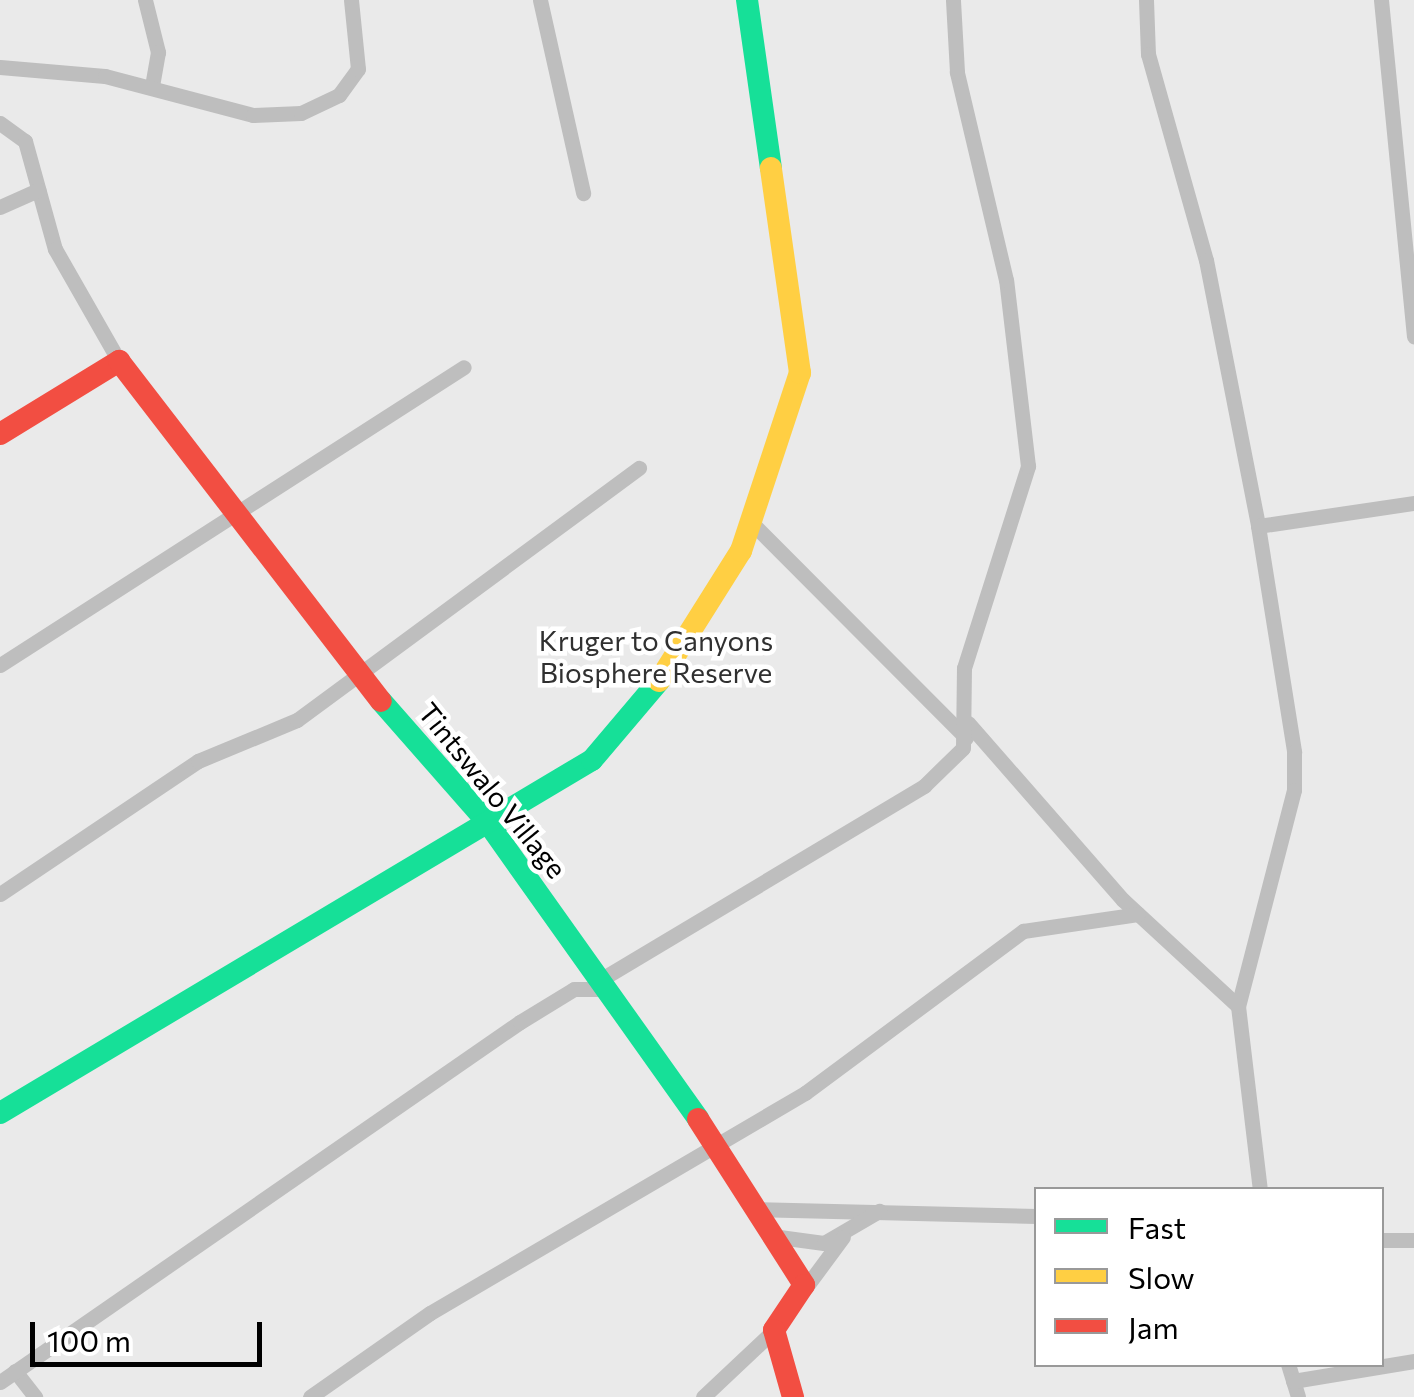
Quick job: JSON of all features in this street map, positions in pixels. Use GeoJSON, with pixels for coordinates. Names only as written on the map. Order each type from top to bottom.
{"type":"FeatureCollection","features":[{"type":"Feature","properties":{"kind":"street"},"geometry":{"type":"LineString","coordinates":[[146,0],[158,52],[152,85]]}},
{"type":"Feature","properties":{"kind":"street"},"geometry":{"type":"LineString","coordinates":[[0,67],[152,85],[253,115],[325,104],[362,60],[351,0]]}},
{"type":"Feature","properties":{"kind":"street"},"geometry":{"type":"LineString","coordinates":[[540,0],[583,193]]}},
{"type":"Feature","properties":{"kind":"street"},"geometry":{"type":"LineString","coordinates":[[0,1113],[488,823],[627,730],[732,568],[800,358],[747,0]]}},
{"type":"Feature","properties":{"kind":"street"},"geometry":{"type":"LineString","coordinates":[[0,1382],[574,989],[603,984],[924,786],[967,731],[964,668],[1028,466],[1006,280],[957,72],[953,0]]}},
{"type":"Feature","properties":{"kind":"street"},"geometry":{"type":"LineString","coordinates":[[1146,0],[1148,54],[1206,260],[1258,526],[1294,790],[1238,1006],[1260,1187]]}},
{"type":"Feature","properties":{"kind":"street"},"geometry":{"type":"LineString","coordinates":[[1381,0],[1414,336]]}},
{"type":"Feature","properties":{"kind":"street"},"geometry":{"type":"LineString","coordinates":[[0,123],[25,142],[55,249],[119,362],[0,434]]}},
{"type":"Feature","properties":{"kind":"street"},"geometry":{"type":"LineString","coordinates":[[0,207],[38,190]]}},
{"type":"Feature","properties":{"kind":"street","name":"Tintswalo Village"},"geometry":{"type":"LineString","coordinates":[[119,362],[236,521],[355,671],[488,823],[717,1147],[804,1290]]}},
{"type":"Feature","properties":{"kind":"street"},"geometry":{"type":"LineString","coordinates":[[0,665],[236,521],[464,366]]}},
{"type":"Feature","properties":{"kind":"street"},"geometry":{"type":"LineString","coordinates":[[0,894],[198,760],[292,723],[355,671],[639,468]]}},
{"type":"Feature","properties":{"kind":"street"},"geometry":{"type":"LineString","coordinates":[[1258,526],[1414,502]]}},
{"type":"Feature","properties":{"kind":"street"},"geometry":{"type":"LineString","coordinates":[[750,521],[967,731],[1138,914],[1238,1006]]}},
{"type":"Feature","properties":{"kind":"street"},"geometry":{"type":"LineString","coordinates":[[310,1397],[430,1313],[717,1147],[1023,931],[1138,914]]}},
{"type":"Feature","properties":{"kind":"street"},"geometry":{"type":"LineString","coordinates":[[574,989],[578,950]]}},
{"type":"Feature","properties":{"kind":"street"},"geometry":{"type":"LineString","coordinates":[[754,1209],[1034,1216]]}},
{"type":"Feature","properties":{"kind":"street"},"geometry":{"type":"LineString","coordinates":[[703,1397],[774,1330],[843,1237],[878,1212]]}},
{"type":"Feature","properties":{"kind":"street"},"geometry":{"type":"LineString","coordinates":[[772,1236],[812,1244],[843,1237]]}},
{"type":"Feature","properties":{"kind":"street"},"geometry":{"type":"LineString","coordinates":[[1384,1240],[1414,1240]]}},
{"type":"Feature","properties":{"kind":"street"},"geometry":{"type":"LineString","coordinates":[[774,1330],[793,1397]]}},
{"type":"Feature","properties":{"kind":"street"},"geometry":{"type":"LineString","coordinates":[[1296,1389],[1414,1361]]}},
{"type":"Feature","properties":{"kind":"street"},"geometry":{"type":"LineString","coordinates":[[15,1371],[35,1397]]}},
{"type":"Feature","properties":{"kind":"green space","name":"Kruger to Canyons Biosphere Reserve"},"geometry":{"type":"Polygon","coordinates":[[[0,0],[1414,0],[1414,1397],[0,1397],[0,0]]]}},
{"type":"Feature","properties":{"kind":"traffic: fast"},"geometry":{"type":"LineString","coordinates":[[747,0],[771,168]]}},
{"type":"Feature","properties":{"kind":"traffic: fast"},"geometry":{"type":"LineString","coordinates":[[0,1113],[592,760],[659,681]]}},
{"type":"Feature","properties":{"kind":"traffic: fast"},"geometry":{"type":"LineString","coordinates":[[381,701],[488,823],[698,1119]]}},
{"type":"Feature","properties":{"kind":"traffic: slow"},"geometry":{"type":"LineString","coordinates":[[659,681],[741,551],[800,373],[771,168]]}},
{"type":"Feature","properties":{"kind":"traffic: jam"},"geometry":{"type":"LineString","coordinates":[[0,434],[119,361],[381,701]]}},
{"type":"Feature","properties":{"kind":"traffic: jam"},"geometry":{"type":"LineString","coordinates":[[698,1119],[804,1285],[774,1330],[793,1397]]}}]}
